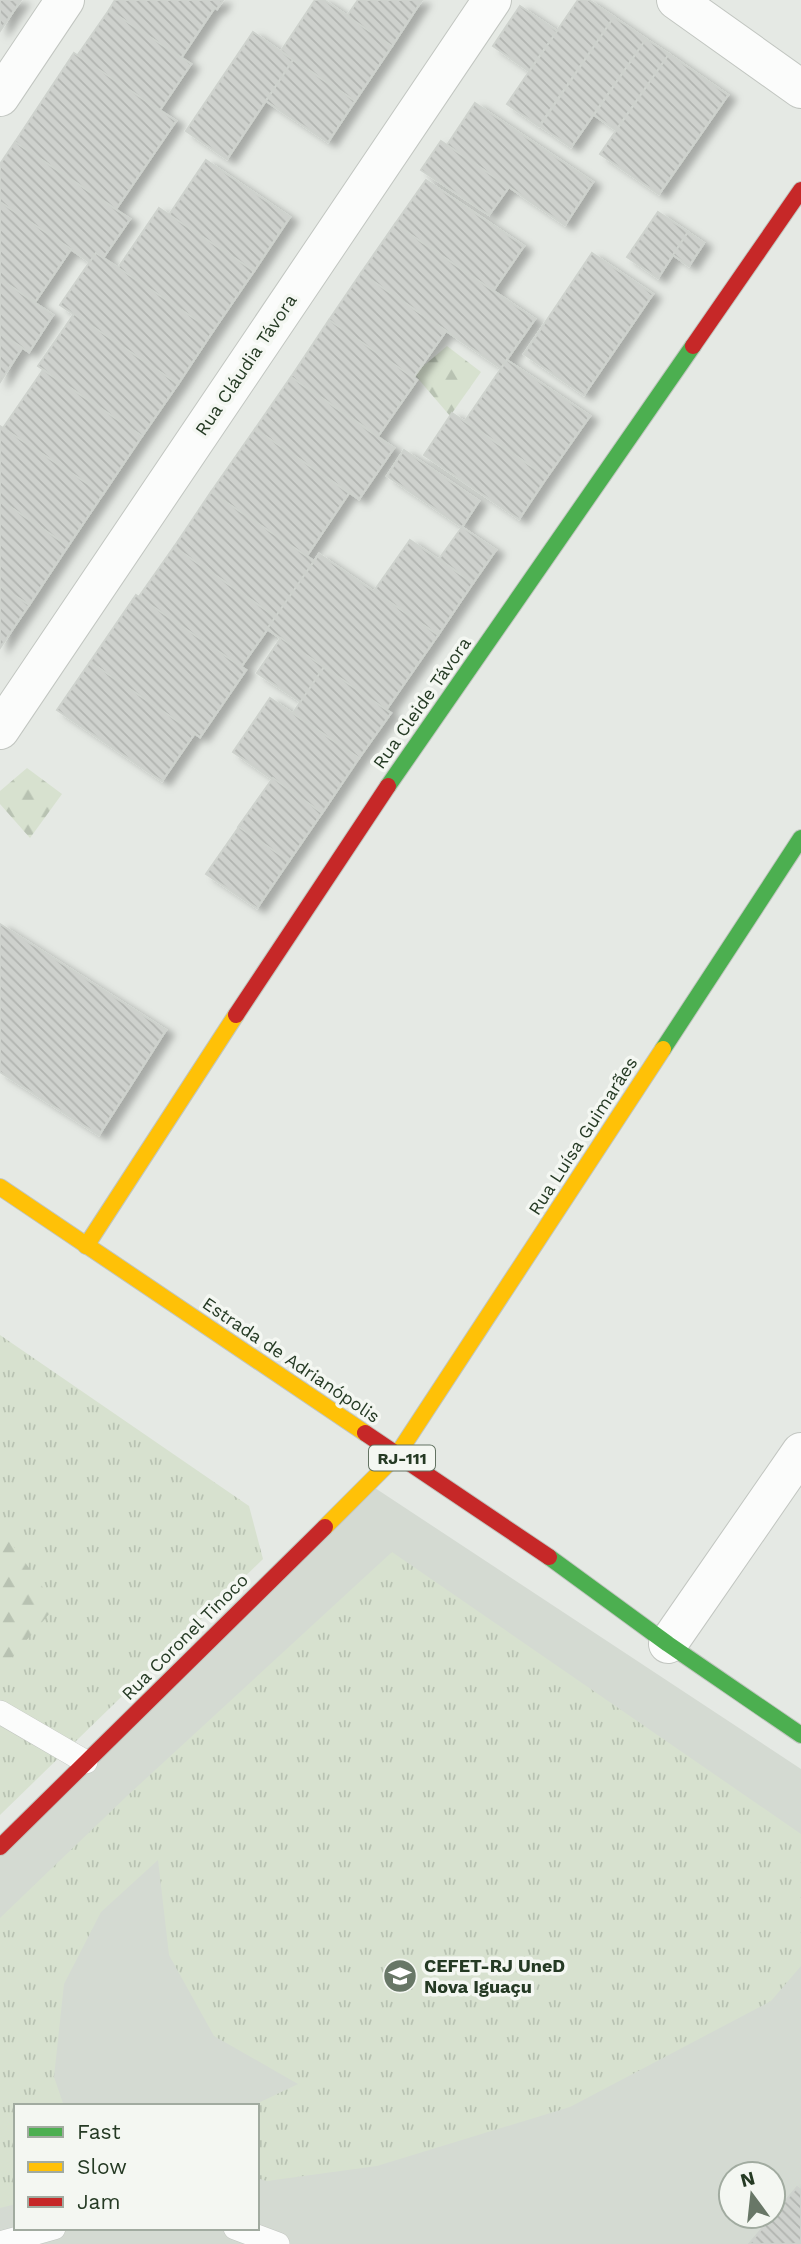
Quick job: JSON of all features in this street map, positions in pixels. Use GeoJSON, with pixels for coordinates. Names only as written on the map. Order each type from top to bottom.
{"type":"FeatureCollection","features":[{"type":"Feature","properties":{"kind":"street"},"geometry":{"type":"LineString","coordinates":[[0,97],[65,0]]}},
{"type":"Feature","properties":{"kind":"street","name":"Rua Cláudia Távora"},"geometry":{"type":"LineString","coordinates":[[0,730],[492,0]]}},
{"type":"Feature","properties":{"kind":"street"},"geometry":{"type":"LineString","coordinates":[[676,0],[801,89]]}},
{"type":"Feature","properties":{"kind":"street","name":"Rua Cleide Távora"},"geometry":{"type":"LineString","coordinates":[[86,1246],[344,849],[801,190]]}},
{"type":"Feature","properties":{"kind":"street","name":"Rua Luísa Guimarães"},"geometry":{"type":"LineString","coordinates":[[397,1455],[801,838]]}},
{"type":"Feature","properties":{"kind":"street","name":"Estrada de Adrianópolis"},"geometry":{"type":"LineString","coordinates":[[0,1187],[564,1567],[668,1644],[801,1734]]}},
{"type":"Feature","properties":{"kind":"street"},"geometry":{"type":"LineString","coordinates":[[668,1644],[801,1452]]}},
{"type":"Feature","properties":{"kind":"street","name":"Rua Coronel Tinoco"},"geometry":{"type":"LineString","coordinates":[[0,1847],[397,1455]]}},
{"type":"Feature","properties":{"kind":"lane"},"geometry":{"type":"LineString","coordinates":[[0,1712],[86,1762]]}},
{"type":"Feature","properties":{"kind":"lane"},"geometry":{"type":"LineString","coordinates":[[0,2243],[47,2230]]}},
{"type":"Feature","properties":{"kind":"lane"},"geometry":{"type":"LineString","coordinates":[[240,2230],[278,2244]]}},
{"type":"Feature","properties":{"kind":"shaded area","name":"CEFET-RJ UneD Nova Iguaçu"},"geometry":{"type":"Polygon","coordinates":[[[375,1488],[801,1769],[801,2244],[0,2244],[0,1846],[375,1488]]]}},
{"type":"Feature","properties":{"kind":"green space"},"geometry":{"type":"Polygon","coordinates":[[[447,346],[481,372],[450,416],[414,374],[447,346]]]}},
{"type":"Feature","properties":{"kind":"green space"},"geometry":{"type":"Polygon","coordinates":[[[27,768],[62,794],[30,838],[0,804],[0,791],[27,768]]]}},
{"type":"Feature","properties":{"kind":"green space"},"geometry":{"type":"Polygon","coordinates":[[[0,1335],[249,1506],[263,1559],[0,1815],[0,1335]]]}},
{"type":"Feature","properties":{"kind":"green space"},"geometry":{"type":"Polygon","coordinates":[[[0,1527],[56,1606],[0,1671],[0,1527]]]}},
{"type":"Feature","properties":{"kind":"green space","name":"CEFET-RJ UneD Nova Iguaçu"},"geometry":{"type":"Polygon","coordinates":[[[392,1552],[801,1834],[801,1966],[771,2001],[570,2107],[377,2166],[267,2181],[259,2179],[259,2104],[256,2104],[298,2084],[214,2036],[169,1955],[158,1860],[101,1912],[64,1984],[54,2077],[63,2104],[14,2104],[14,2204],[0,2208],[0,1918],[127,1796],[392,1552]]]}},
{"type":"Feature","properties":{"kind":"building"},"geometry":{"type":"Polygon","coordinates":[[[0,0],[21,0],[0,31],[0,0]]]}},
{"type":"Feature","properties":{"kind":"building"},"geometry":{"type":"Polygon","coordinates":[[[115,0],[204,0],[215,7],[181,58],[109,10],[115,0]]]}},
{"type":"Feature","properties":{"kind":"building"},"geometry":{"type":"Polygon","coordinates":[[[204,0],[223,0],[217,9],[204,0]]]}},
{"type":"Feature","properties":{"kind":"building"},"geometry":{"type":"Polygon","coordinates":[[[315,0],[324,0],[392,46],[355,101],[281,51],[315,0]]]}},
{"type":"Feature","properties":{"kind":"building"},"geometry":{"type":"Polygon","coordinates":[[[358,0],[422,0],[392,46],[347,16],[358,0]]]}},
{"type":"Feature","properties":{"kind":"building"},"geometry":{"type":"Polygon","coordinates":[[[578,0],[589,0],[614,17],[539,126],[507,104],[578,0]]]}},
{"type":"Feature","properties":{"kind":"building"},"geometry":{"type":"Polygon","coordinates":[[[520,6],[557,31],[529,71],[493,46],[520,6]]]}},
{"type":"Feature","properties":{"kind":"building"},"geometry":{"type":"Polygon","coordinates":[[[109,10],[191,64],[160,110],[77,56],[109,10]]]}},
{"type":"Feature","properties":{"kind":"building"},"geometry":{"type":"Polygon","coordinates":[[[614,17],[646,39],[571,147],[540,126],[614,17]]]}},
{"type":"Feature","properties":{"kind":"building"},"geometry":{"type":"Polygon","coordinates":[[[253,32],[293,60],[227,159],[186,131],[253,32]]]}},
{"type":"Feature","properties":{"kind":"building"},"geometry":{"type":"Polygon","coordinates":[[[646,39],[669,54],[616,130],[594,115],[646,39]]]}},
{"type":"Feature","properties":{"kind":"building"},"geometry":{"type":"Polygon","coordinates":[[[74,53],[176,121],[116,209],[15,142],[74,53]]]}},
{"type":"Feature","properties":{"kind":"building"},"geometry":{"type":"Polygon","coordinates":[[[669,54],[728,95],[659,194],[600,154],[669,54]]]}},
{"type":"Feature","properties":{"kind":"building"},"geometry":{"type":"Polygon","coordinates":[[[293,60],[355,101],[328,142],[266,101],[293,60]]]}},
{"type":"Feature","properties":{"kind":"building"},"geometry":{"type":"Polygon","coordinates":[[[475,103],[593,182],[565,225],[447,145],[475,103]]]}},
{"type":"Feature","properties":{"kind":"building"},"geometry":{"type":"Polygon","coordinates":[[[441,141],[509,187],[489,215],[421,170],[441,141]]]}},
{"type":"Feature","properties":{"kind":"building"},"geometry":{"type":"Polygon","coordinates":[[[15,142],[130,219],[103,258],[96,253],[90,262],[0,202],[0,164],[15,142]]]}},
{"type":"Feature","properties":{"kind":"building"},"geometry":{"type":"Polygon","coordinates":[[[206,160],[290,217],[254,271],[169,215],[206,160]]]}},
{"type":"Feature","properties":{"kind":"building"},"geometry":{"type":"Polygon","coordinates":[[[426,180],[524,246],[493,291],[395,224],[426,180]]]}},
{"type":"Feature","properties":{"kind":"building"},"geometry":{"type":"Polygon","coordinates":[[[0,202],[71,249],[35,302],[0,279],[0,202]]]}},
{"type":"Feature","properties":{"kind":"building"},"geometry":{"type":"Polygon","coordinates":[[[159,208],[254,271],[213,331],[118,268],[159,208]]]}},
{"type":"Feature","properties":{"kind":"building"},"geometry":{"type":"Polygon","coordinates":[[[658,212],[688,232],[658,278],[627,257],[658,212]]]}},
{"type":"Feature","properties":{"kind":"building"},"geometry":{"type":"Polygon","coordinates":[[[395,224],[535,319],[501,368],[361,273],[395,224]]]}},
{"type":"Feature","properties":{"kind":"building"},"geometry":{"type":"Polygon","coordinates":[[[688,232],[704,243],[689,266],[673,255],[688,232]]]}},
{"type":"Feature","properties":{"kind":"building"},"geometry":{"type":"Polygon","coordinates":[[[96,253],[213,331],[178,384],[60,305],[96,253]]]}},
{"type":"Feature","properties":{"kind":"building"},"geometry":{"type":"Polygon","coordinates":[[[592,253],[653,294],[584,395],[524,354],[592,253]]]}},
{"type":"Feature","properties":{"kind":"building"},"geometry":{"type":"Polygon","coordinates":[[[361,273],[446,331],[413,378],[329,320],[361,273]]]}},
{"type":"Feature","properties":{"kind":"building"},"geometry":{"type":"Polygon","coordinates":[[[0,279],[53,315],[29,352],[0,333],[0,279]]]}},
{"type":"Feature","properties":{"kind":"building"},"geometry":{"type":"Polygon","coordinates":[[[74,314],[178,384],[142,436],[38,366],[74,314]]]}},
{"type":"Feature","properties":{"kind":"building"},"geometry":{"type":"Polygon","coordinates":[[[329,320],[417,380],[378,436],[291,377],[329,320]]]}},
{"type":"Feature","properties":{"kind":"building"},"geometry":{"type":"Polygon","coordinates":[[[0,333],[22,348],[0,382],[0,333]]]}},
{"type":"Feature","properties":{"kind":"building"},"geometry":{"type":"Polygon","coordinates":[[[507,360],[590,416],[547,477],[465,421],[507,360]]]}},
{"type":"Feature","properties":{"kind":"building"},"geometry":{"type":"Polygon","coordinates":[[[43,370],[142,436],[103,494],[3,428],[43,370]]]}},
{"type":"Feature","properties":{"kind":"building"},"geometry":{"type":"Polygon","coordinates":[[[291,377],[394,448],[359,499],[255,429],[291,377]]]}},
{"type":"Feature","properties":{"kind":"building"},"geometry":{"type":"Polygon","coordinates":[[[452,413],[547,477],[519,519],[424,455],[452,413]]]}},
{"type":"Feature","properties":{"kind":"building"},"geometry":{"type":"Polygon","coordinates":[[[0,426],[103,494],[68,546],[0,500],[0,426]]]}},
{"type":"Feature","properties":{"kind":"building"},"geometry":{"type":"Polygon","coordinates":[[[255,429],[349,493],[306,557],[211,492],[255,429]]]}},
{"type":"Feature","properties":{"kind":"building"},"geometry":{"type":"Polygon","coordinates":[[[404,450],[479,501],[462,527],[387,476],[404,450]]]}},
{"type":"Feature","properties":{"kind":"building"},"geometry":{"type":"Polygon","coordinates":[[[211,492],[314,561],[276,617],[174,547],[211,492]]]}},
{"type":"Feature","properties":{"kind":"building"},"geometry":{"type":"Polygon","coordinates":[[[0,500],[68,546],[29,605],[0,586],[0,500]]]}},
{"type":"Feature","properties":{"kind":"building"},"geometry":{"type":"Polygon","coordinates":[[[462,527],[496,550],[473,583],[439,559],[462,527]]]}},
{"type":"Feature","properties":{"kind":"building"},"geometry":{"type":"Polygon","coordinates":[[[410,540],[473,583],[438,635],[374,591],[410,540]]]}},
{"type":"Feature","properties":{"kind":"building"},"geometry":{"type":"Polygon","coordinates":[[[174,547],[276,617],[241,667],[138,598],[174,547]]]}},
{"type":"Feature","properties":{"kind":"building"},"geometry":{"type":"Polygon","coordinates":[[[319,554],[438,635],[386,710],[267,629],[319,554]]]}},
{"type":"Feature","properties":{"kind":"building"},"geometry":{"type":"Polygon","coordinates":[[[0,586],[29,605],[0,648],[0,586]]]}},
{"type":"Feature","properties":{"kind":"building"},"geometry":{"type":"Polygon","coordinates":[[[136,595],[246,670],[200,737],[90,662],[136,595]]]}},
{"type":"Feature","properties":{"kind":"building"},"geometry":{"type":"Polygon","coordinates":[[[281,638],[324,667],[301,702],[257,673],[281,638]]]}},
{"type":"Feature","properties":{"kind":"building"},"geometry":{"type":"Polygon","coordinates":[[[90,662],[195,733],[162,781],[57,710],[90,662]]]}},
{"type":"Feature","properties":{"kind":"building"},"geometry":{"type":"Polygon","coordinates":[[[324,667],[391,713],[359,758],[293,713],[324,667]]]}},
{"type":"Feature","properties":{"kind":"building"},"geometry":{"type":"Polygon","coordinates":[[[270,698],[359,758],[322,813],[233,752],[270,698]]]}},
{"type":"Feature","properties":{"kind":"building"},"geometry":{"type":"Polygon","coordinates":[[[273,778],[322,813],[289,861],[238,827],[273,778]]]}},
{"type":"Feature","properties":{"kind":"building"},"geometry":{"type":"Polygon","coordinates":[[[239,827],[289,861],[257,908],[206,874],[239,827]]]}},
{"type":"Feature","properties":{"kind":"building"},"geometry":{"type":"Polygon","coordinates":[[[0,924],[166,1030],[99,1135],[0,1072],[0,924]]]}},
{"type":"Feature","properties":{"kind":"building"},"geometry":{"type":"Polygon","coordinates":[[[797,2187],[801,2190],[801,2244],[749,2244],[761,2230],[787,2230],[787,2199],[797,2187]]]}},
{"type":"Feature","properties":{"kind":"traffic: fast"},"geometry":{"type":"LineString","coordinates":[[388,786],[693,346]]}},
{"type":"Feature","properties":{"kind":"traffic: fast"},"geometry":{"type":"LineString","coordinates":[[663,1049],[801,838]]}},
{"type":"Feature","properties":{"kind":"traffic: fast"},"geometry":{"type":"LineString","coordinates":[[549,1557],[668,1644],[801,1735]]}},
{"type":"Feature","properties":{"kind":"traffic: slow"},"geometry":{"type":"LineString","coordinates":[[86,1246],[236,1015]]}},
{"type":"Feature","properties":{"kind":"traffic: slow"},"geometry":{"type":"LineString","coordinates":[[325,1527],[397,1455],[663,1049]]}},
{"type":"Feature","properties":{"kind":"traffic: slow"},"geometry":{"type":"LineString","coordinates":[[0,1187],[365,1433]]}},
{"type":"Feature","properties":{"kind":"traffic: jam"},"geometry":{"type":"LineString","coordinates":[[693,346],[801,190]]}},
{"type":"Feature","properties":{"kind":"traffic: jam"},"geometry":{"type":"LineString","coordinates":[[236,1015],[388,786]]}},
{"type":"Feature","properties":{"kind":"traffic: jam"},"geometry":{"type":"LineString","coordinates":[[365,1433],[549,1557]]}},
{"type":"Feature","properties":{"kind":"traffic: jam"},"geometry":{"type":"LineString","coordinates":[[0,1847],[325,1527]]}},
{"type":"Feature","properties":{"kind":"place","name":"CEFET-RJ UneD Nova Iguaçu"},"geometry":{"type":"Point","coordinates":[400,1976]}}]}
